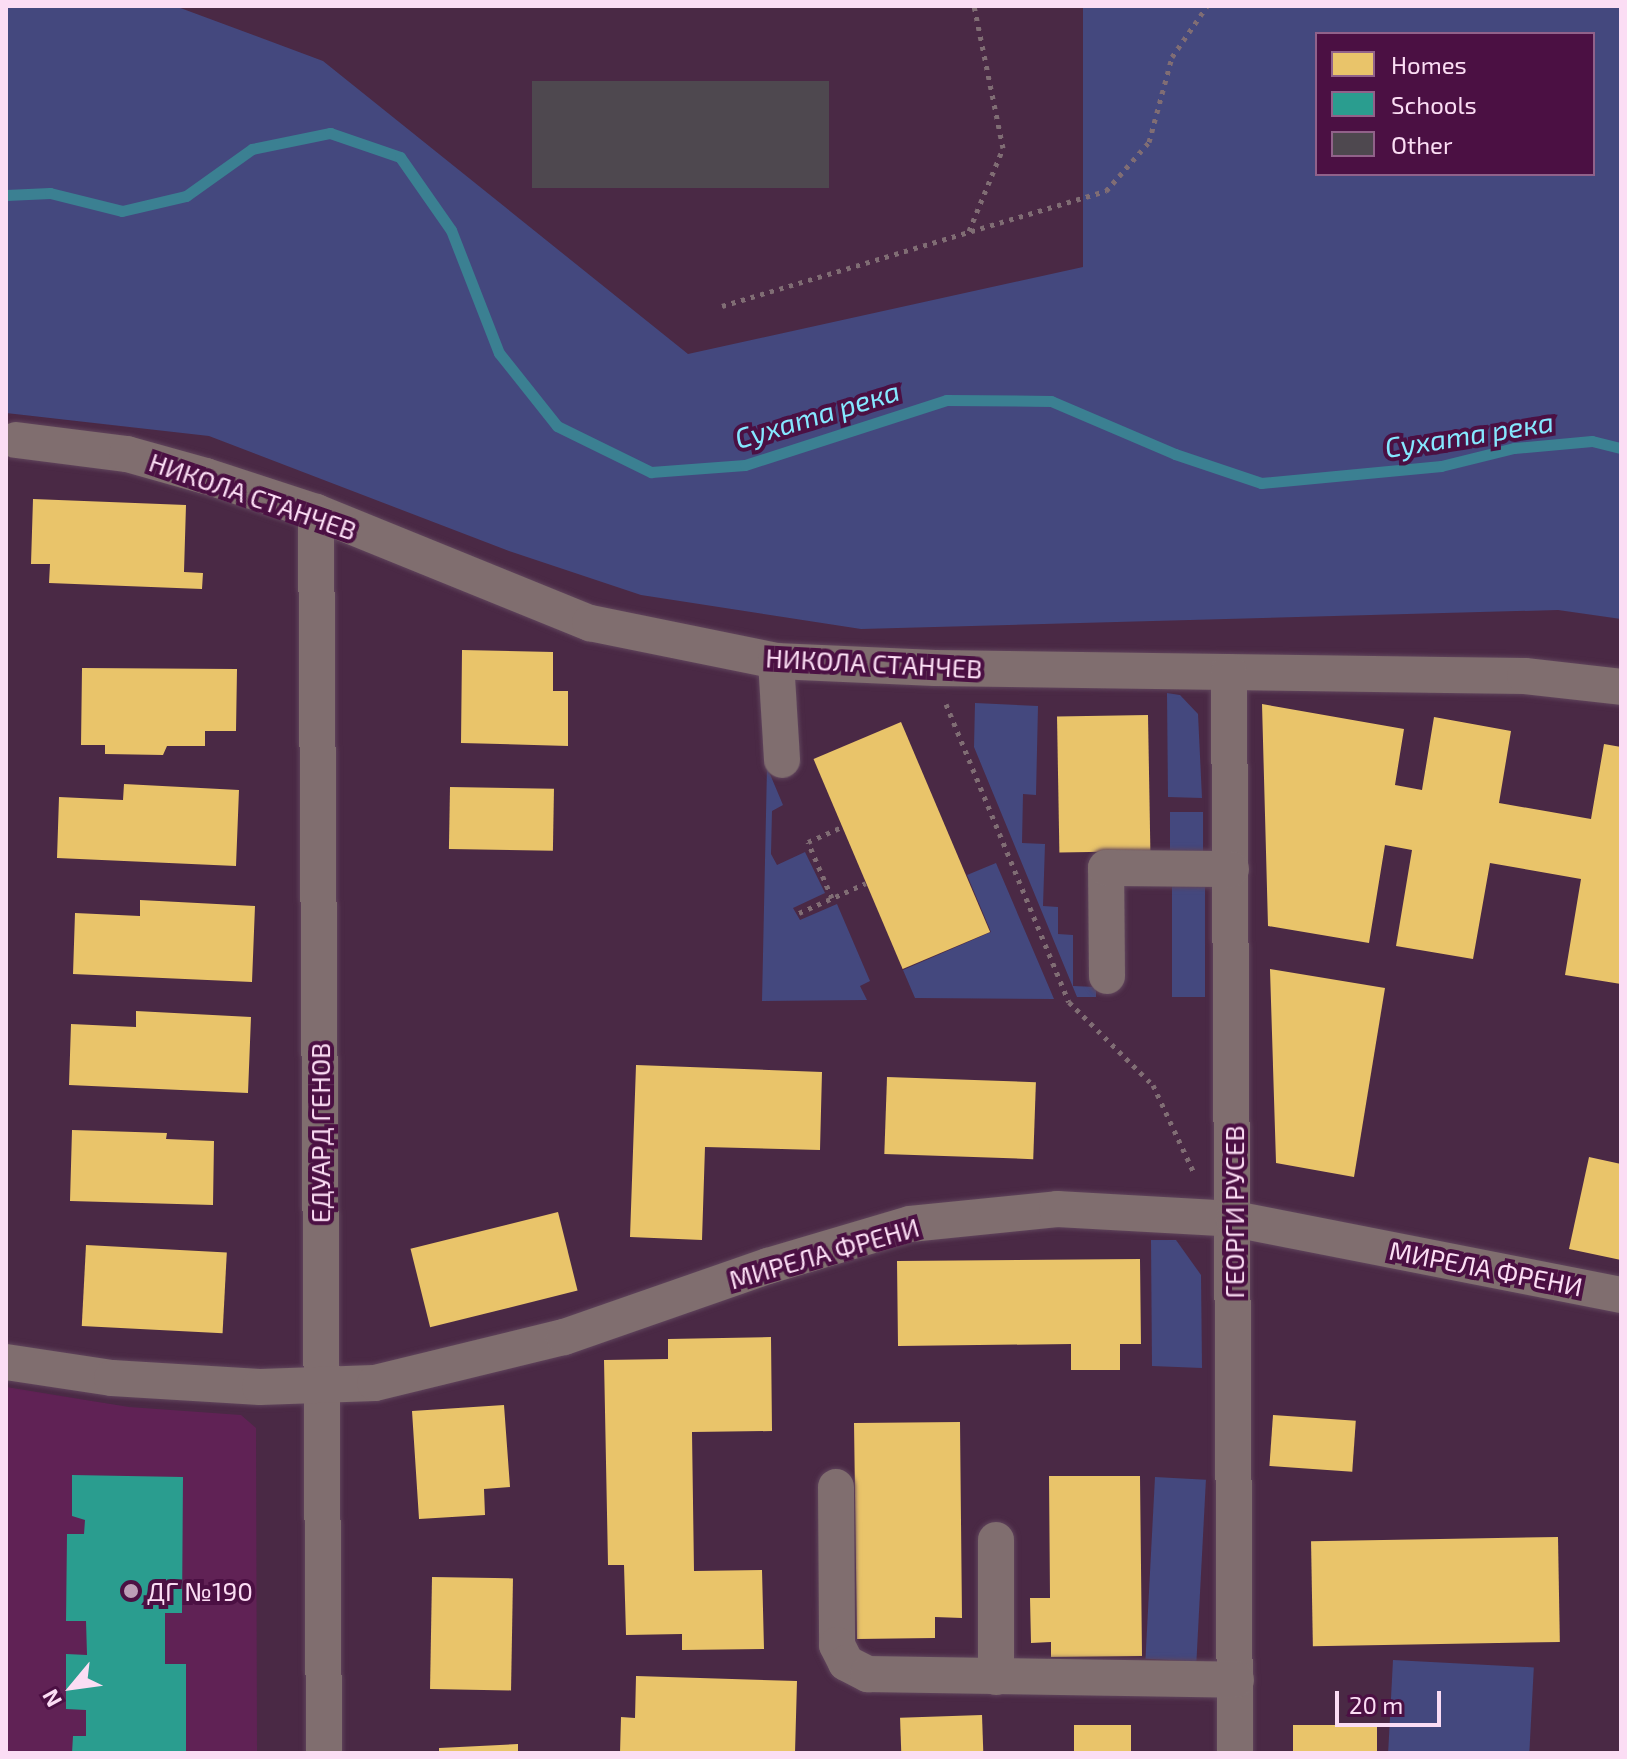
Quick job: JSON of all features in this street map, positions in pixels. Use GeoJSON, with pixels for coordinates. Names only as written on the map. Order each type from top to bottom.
{"type":"FeatureCollection","features":[{"type":"Feature","properties":{"kind":"street","name":"НИКОЛА СТАНЧЕВ"},"geometry":{"type":"LineString","coordinates":[[16,440],[127,454],[316,512],[590,623],[776,661],[935,668],[1525,676],[1621,687]]}},
{"type":"Feature","properties":{"kind":"street","name":"ЕДУАРД ГЕНОВ"},"geometry":{"type":"LineString","coordinates":[[316,512],[324,1753]]}},
{"type":"Feature","properties":{"kind":"street"},"geometry":{"type":"LineString","coordinates":[[776,661],[782,760]]}},
{"type":"Feature","properties":{"kind":"street","name":"ГЕОРГИ РУСЕВ"},"geometry":{"type":"LineString","coordinates":[[1229,672],[1235,1753]]}},
{"type":"Feature","properties":{"kind":"street"},"geometry":{"type":"LineString","coordinates":[[1107,976],[1106,868],[1231,869]]}},
{"type":"Feature","properties":{"kind":"street","name":"МИРЕЛА ФРЕНИ"},"geometry":{"type":"LineString","coordinates":[[6,1362],[112,1378],[322,1388],[375,1383],[564,1337],[768,1266],[910,1224],[1057,1209],[1234,1219],[1621,1295]]}},
{"type":"Feature","properties":{"kind":"street"},"geometry":{"type":"LineString","coordinates":[[836,1487],[837,1645],[846,1663],[868,1674],[1236,1680]]}},
{"type":"Feature","properties":{"kind":"street"},"geometry":{"type":"LineString","coordinates":[[996,1540],[996,1677]]}},
{"type":"Feature","properties":{"kind":"path"},"geometry":{"type":"LineString","coordinates":[[969,232],[1003,148],[974,6]]}},
{"type":"Feature","properties":{"kind":"path"},"geometry":{"type":"LineString","coordinates":[[722,306],[1106,191],[1149,142],[1172,57],[1207,6]]}},
{"type":"Feature","properties":{"kind":"path"},"geometry":{"type":"LineString","coordinates":[[935,668],[1069,1002],[1153,1085],[1201,1186],[1234,1219]]}},
{"type":"Feature","properties":{"kind":"path"},"geometry":{"type":"LineString","coordinates":[[832,898],[808,842],[842,827]]}},
{"type":"Feature","properties":{"kind":"path"},"geometry":{"type":"LineString","coordinates":[[799,913],[866,883]]}},
{"type":"Feature","properties":{"kind":"shaded area"},"geometry":{"type":"Polygon","coordinates":[[[6,6],[175,6],[323,61],[688,354],[1083,267],[1083,6],[1621,6],[1621,619],[1558,610],[861,629],[641,595],[509,551],[209,436],[6,413],[6,6]]]}},
{"type":"Feature","properties":{"kind":"shaded area"},"geometry":{"type":"Polygon","coordinates":[[[1167,693],[1180,695],[1198,714],[1202,798],[1168,797],[1167,693]]]}},
{"type":"Feature","properties":{"kind":"shaded area"},"geometry":{"type":"Polygon","coordinates":[[[975,703],[1038,706],[1036,795],[1023,794],[1022,843],[1045,844],[1043,906],[1058,907],[1058,934],[1073,935],[1073,986],[1096,987],[1096,997],[1077,997],[974,747],[975,703]]]}},
{"type":"Feature","properties":{"kind":"shaded area"},"geometry":{"type":"Polygon","coordinates":[[[767,767],[783,805],[772,811],[771,854],[777,865],[805,852],[825,893],[793,908],[800,920],[837,904],[870,981],[860,986],[867,1000],[762,1001],[767,767]]]}},
{"type":"Feature","properties":{"kind":"shaded area"},"geometry":{"type":"Polygon","coordinates":[[[1170,812],[1203,812],[1203,852],[1170,852],[1170,812]]]}},
{"type":"Feature","properties":{"kind":"shaded area"},"geometry":{"type":"Polygon","coordinates":[[[996,863],[1054,999],[915,998],[903,970],[991,932],[967,875],[996,863]]]}},
{"type":"Feature","properties":{"kind":"shaded area"},"geometry":{"type":"Polygon","coordinates":[[[1172,880],[1205,880],[1205,997],[1172,997],[1172,880]]]}},
{"type":"Feature","properties":{"kind":"shaded area"},"geometry":{"type":"Polygon","coordinates":[[[1151,1240],[1176,1240],[1201,1275],[1202,1368],[1152,1366],[1151,1240]]]}},
{"type":"Feature","properties":{"kind":"shaded area","name":"ДГ №190"},"geometry":{"type":"Polygon","coordinates":[[[6,1387],[129,1407],[241,1415],[256,1428],[257,1753],[6,1753],[6,1387]]]}},
{"type":"Feature","properties":{"kind":"shaded area"},"geometry":{"type":"Polygon","coordinates":[[[1155,1477],[1206,1480],[1196,1661],[1145,1659],[1155,1477]]]}},
{"type":"Feature","properties":{"kind":"shaded area"},"geometry":{"type":"Polygon","coordinates":[[[1393,1660],[1534,1667],[1529,1753],[1388,1753],[1393,1660]]]}},
{"type":"Feature","properties":{"kind":"building: Homes"},"geometry":{"type":"Polygon","coordinates":[[[33,499],[186,505],[184,572],[203,573],[202,589],[49,583],[50,564],[31,564],[33,499]]]}},
{"type":"Feature","properties":{"kind":"building: Homes"},"geometry":{"type":"Polygon","coordinates":[[[462,650],[553,652],[553,691],[568,691],[568,746],[461,743],[462,650]]]}},
{"type":"Feature","properties":{"kind":"building: Homes"},"geometry":{"type":"Polygon","coordinates":[[[82,668],[237,669],[236,731],[205,731],[205,746],[167,746],[163,755],[105,754],[105,745],[81,745],[82,668]]]}},
{"type":"Feature","properties":{"kind":"building: Homes"},"geometry":{"type":"Polygon","coordinates":[[[1262,704],[1404,729],[1395,785],[1422,790],[1434,717],[1511,731],[1499,803],[1591,819],[1604,744],[1621,747],[1621,984],[1565,975],[1581,879],[1490,863],[1473,959],[1396,946],[1412,850],[1385,845],[1369,943],[1268,926],[1262,704]]]}},
{"type":"Feature","properties":{"kind":"building: Homes"},"geometry":{"type":"Polygon","coordinates":[[[1148,715],[1150,851],[1059,853],[1057,717],[1148,715]]]}},
{"type":"Feature","properties":{"kind":"building: Homes"},"geometry":{"type":"Polygon","coordinates":[[[901,722],[990,932],[903,969],[814,759],[901,722]]]}},
{"type":"Feature","properties":{"kind":"building: Homes"},"geometry":{"type":"Polygon","coordinates":[[[124,784],[239,790],[236,866],[57,858],[59,797],[123,800],[124,784]]]}},
{"type":"Feature","properties":{"kind":"building: Homes"},"geometry":{"type":"Polygon","coordinates":[[[450,787],[554,789],[553,851],[449,849],[450,787]]]}},
{"type":"Feature","properties":{"kind":"building: Homes"},"geometry":{"type":"Polygon","coordinates":[[[140,900],[255,906],[252,982],[73,974],[75,913],[140,916],[140,900]]]}},
{"type":"Feature","properties":{"kind":"building: Homes"},"geometry":{"type":"Polygon","coordinates":[[[1270,969],[1385,988],[1354,1177],[1276,1163],[1270,969]]]}},
{"type":"Feature","properties":{"kind":"building: Homes"},"geometry":{"type":"Polygon","coordinates":[[[136,1011],[251,1017],[248,1093],[69,1085],[71,1024],[136,1027],[136,1011]]]}},
{"type":"Feature","properties":{"kind":"building: Homes"},"geometry":{"type":"Polygon","coordinates":[[[636,1065],[822,1072],[820,1150],[705,1147],[702,1240],[630,1237],[636,1065]]]}},
{"type":"Feature","properties":{"kind":"building: Homes"},"geometry":{"type":"Polygon","coordinates":[[[887,1077],[1036,1082],[1033,1159],[884,1154],[887,1077]]]}},
{"type":"Feature","properties":{"kind":"building: Homes"},"geometry":{"type":"Polygon","coordinates":[[[72,1130],[167,1133],[166,1139],[214,1141],[213,1205],[70,1201],[72,1130]]]}},
{"type":"Feature","properties":{"kind":"building: Homes"},"geometry":{"type":"Polygon","coordinates":[[[1589,1157],[1621,1164],[1621,1260],[1569,1249],[1589,1157]]]}},
{"type":"Feature","properties":{"kind":"building: Homes"},"geometry":{"type":"Polygon","coordinates":[[[558,1212],[578,1291],[430,1327],[411,1249],[558,1212]]]}},
{"type":"Feature","properties":{"kind":"building: Homes"},"geometry":{"type":"Polygon","coordinates":[[[86,1245],[227,1252],[223,1333],[82,1326],[86,1245]]]}},
{"type":"Feature","properties":{"kind":"building: Homes"},"geometry":{"type":"Polygon","coordinates":[[[1140,1259],[1141,1344],[1120,1344],[1120,1370],[1071,1370],[1071,1344],[898,1346],[897,1261],[1140,1259]]]}},
{"type":"Feature","properties":{"kind":"building: Homes"},"geometry":{"type":"Polygon","coordinates":[[[771,1337],[772,1431],[692,1432],[694,1571],[762,1570],[764,1649],[682,1650],[682,1634],[626,1635],[624,1565],[608,1565],[604,1360],[668,1359],[668,1339],[771,1337]]]}},
{"type":"Feature","properties":{"kind":"building: Homes"},"geometry":{"type":"Polygon","coordinates":[[[504,1405],[510,1487],[484,1489],[485,1515],[419,1519],[412,1411],[504,1405]]]}},
{"type":"Feature","properties":{"kind":"building: Homes"},"geometry":{"type":"Polygon","coordinates":[[[1273,1415],[1356,1421],[1352,1472],[1269,1466],[1273,1415]]]}},
{"type":"Feature","properties":{"kind":"building: Homes"},"geometry":{"type":"Polygon","coordinates":[[[960,1422],[962,1618],[935,1617],[935,1638],[857,1639],[854,1423],[960,1422]]]}},
{"type":"Feature","properties":{"kind":"building: Homes"},"geometry":{"type":"Polygon","coordinates":[[[1049,1476],[1140,1476],[1142,1656],[1051,1657],[1051,1642],[1031,1643],[1030,1598],[1050,1598],[1049,1476]]]}},
{"type":"Feature","properties":{"kind":"building: Homes"},"geometry":{"type":"Polygon","coordinates":[[[1558,1537],[1560,1642],[1313,1646],[1311,1541],[1558,1537]]]}},
{"type":"Feature","properties":{"kind":"building: Homes"},"geometry":{"type":"Polygon","coordinates":[[[432,1577],[513,1578],[511,1690],[430,1689],[432,1577]]]}},
{"type":"Feature","properties":{"kind":"building: Homes"},"geometry":{"type":"Polygon","coordinates":[[[636,1676],[797,1681],[795,1753],[620,1753],[621,1717],[635,1718],[636,1676]]]}},
{"type":"Feature","properties":{"kind":"building: Homes"},"geometry":{"type":"Polygon","coordinates":[[[982,1715],[983,1753],[901,1753],[900,1718],[982,1715]]]}},
{"type":"Feature","properties":{"kind":"building: Homes"},"geometry":{"type":"Polygon","coordinates":[[[1074,1725],[1131,1725],[1131,1753],[1074,1753],[1074,1725]]]}},
{"type":"Feature","properties":{"kind":"building: Homes"},"geometry":{"type":"Polygon","coordinates":[[[1293,1725],[1377,1725],[1377,1753],[1293,1753],[1293,1725]]]}},
{"type":"Feature","properties":{"kind":"building: Homes"},"geometry":{"type":"Polygon","coordinates":[[[518,1744],[518,1753],[439,1753],[439,1748],[518,1744]]]}},
{"type":"Feature","properties":{"kind":"building: Schools"},"geometry":{"type":"Polygon","coordinates":[[[72,1475],[183,1477],[182,1613],[165,1613],[165,1664],[186,1664],[186,1753],[72,1753],[73,1736],[86,1736],[86,1710],[66,1709],[66,1654],[87,1655],[86,1621],[66,1621],[67,1534],[84,1534],[85,1520],[72,1516],[72,1475]]]}},
{"type":"Feature","properties":{"kind":"building: Other"},"geometry":{"type":"Polygon","coordinates":[[[532,81],[829,81],[829,188],[532,188],[532,81]]]}},
{"type":"Feature","properties":{"kind":"waterway","name":"Сухата река"},"geometry":{"type":"LineString","coordinates":[[6,195],[50,193],[122,211],[186,196],[252,149],[330,133],[400,157],[451,230],[499,353],[557,426],[651,472],[745,465],[946,400],[1051,401],[1175,454],[1261,483],[1441,466],[1514,448],[1592,441],[1621,448]]}},
{"type":"Feature","properties":{"kind":"place","name":"ДГ №190"},"geometry":{"type":"Point","coordinates":[131,1591]}}]}
